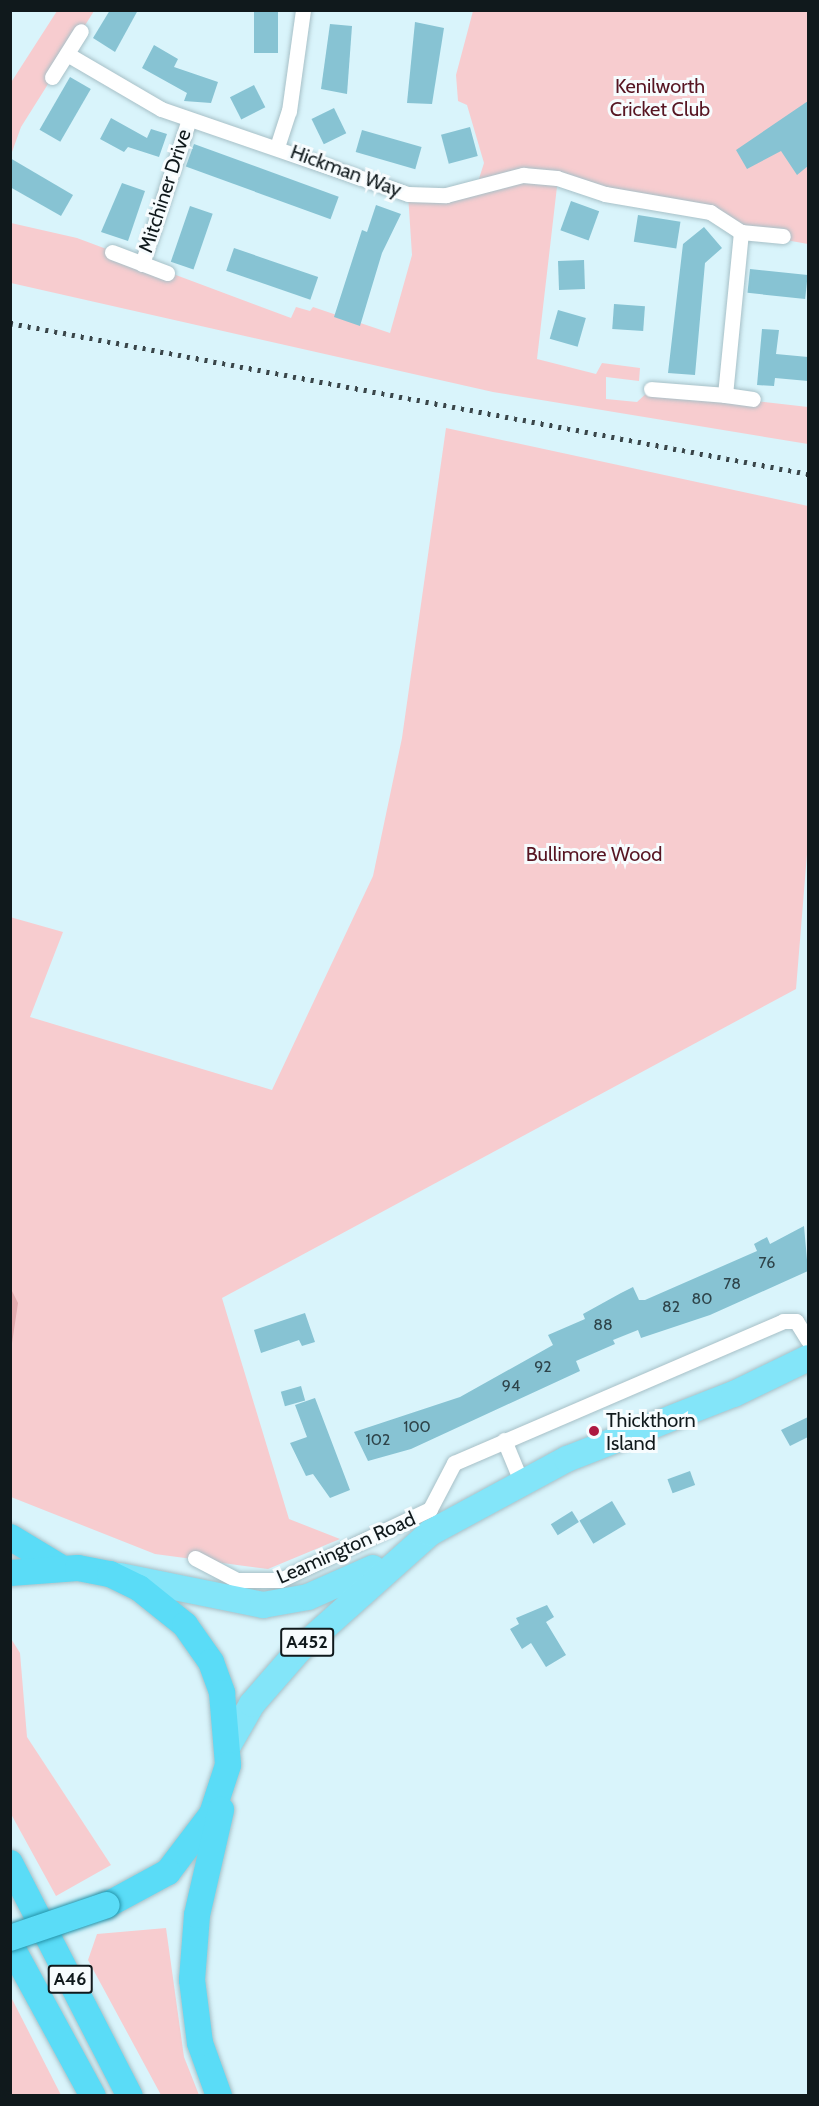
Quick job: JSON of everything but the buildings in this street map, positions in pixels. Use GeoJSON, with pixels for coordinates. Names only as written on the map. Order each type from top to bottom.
{"type":"FeatureCollection","features":[{"type":"Feature","properties":{"kind":"highway"},"geometry":{"type":"LineString","coordinates":[[10,1537],[60,1567]]}},
{"type":"Feature","properties":{"kind":"highway"},"geometry":{"type":"LineString","coordinates":[[10,1573],[60,1567],[110,1574],[174,1613],[203,1650],[222,1693],[229,1744],[219,1833],[197,1915],[192,1980],[200,2043],[219,2096]]}},
{"type":"Feature","properties":{"kind":"highway"},"geometry":{"type":"LineString","coordinates":[[10,1938],[141,1891],[182,1858],[224,1789]]}},
{"type":"Feature","properties":{"kind":"highway","name":"A46"},"geometry":{"type":"LineString","coordinates":[[10,1863],[130,2096]]}},
{"type":"Feature","properties":{"kind":"highway","name":"A46"},"geometry":{"type":"LineString","coordinates":[[10,1944],[93,2096]]}},
{"type":"Feature","properties":{"kind":"main road","name":"Leamington Road"},"geometry":{"type":"LineString","coordinates":[[110,1574],[271,1605],[322,1592],[403,1554],[521,1481],[808,1358]]}},
{"type":"Feature","properties":{"kind":"main road","name":"Leamington Road"},"geometry":{"type":"LineString","coordinates":[[229,1744],[252,1704],[287,1664],[403,1554]]}},
{"type":"Feature","properties":{"kind":"street"},"geometry":{"type":"LineString","coordinates":[[277,147],[289,111],[303,10]]}},
{"type":"Feature","properties":{"kind":"street"},"geometry":{"type":"LineString","coordinates":[[52,76],[81,31]]}},
{"type":"Feature","properties":{"kind":"street","name":"Hickman Way"},"geometry":{"type":"LineString","coordinates":[[67,54],[189,119],[277,147],[408,194],[446,195],[523,175],[558,177],[605,194],[699,209],[741,232],[783,236]]}},
{"type":"Feature","properties":{"kind":"street","name":"Mitchiner Drive"},"geometry":{"type":"LineString","coordinates":[[142,264],[189,119]]}},
{"type":"Feature","properties":{"kind":"street"},"geometry":{"type":"LineString","coordinates":[[725,395],[741,232]]}},
{"type":"Feature","properties":{"kind":"street","name":"Mitchiner Drive"},"geometry":{"type":"LineString","coordinates":[[112,252],[167,273]]}},
{"type":"Feature","properties":{"kind":"street"},"geometry":{"type":"LineString","coordinates":[[651,388],[753,399]]}},
{"type":"Feature","properties":{"kind":"street","name":"Leamington Road"},"geometry":{"type":"LineString","coordinates":[[195,1558],[237,1580],[280,1580],[430,1509],[450,1466],[504,1440],[783,1321],[796,1322],[808,1340]]}},
{"type":"Feature","properties":{"kind":"street"},"geometry":{"type":"LineString","coordinates":[[504,1440],[521,1481]]}},
{"type":"Feature","properties":{"kind":"green space"},"geometry":{"type":"Polygon","coordinates":[[[57,11],[94,11],[21,127],[12,152],[10,84],[57,11]]]}},
{"type":"Feature","properties":{"kind":"green space","name":"Kenilworth Cricket Club"},"geometry":{"type":"Polygon","coordinates":[[[473,11],[808,11],[808,244],[741,232],[710,212],[558,178],[537,359],[596,374],[602,363],[640,368],[639,381],[606,377],[606,399],[637,402],[651,389],[808,407],[808,444],[493,392],[11,283],[11,223],[77,238],[291,318],[296,307],[310,311],[313,307],[390,333],[412,255],[408,194],[477,185],[484,163],[467,105],[458,101],[456,75],[473,11]]]}},
{"type":"Feature","properties":{"kind":"green space","name":"Bullimore Wood"},"geometry":{"type":"Polygon","coordinates":[[[446,428],[808,506],[808,842],[796,989],[222,1298],[289,1519],[340,1539],[268,1569],[155,1554],[11,1497],[10,917],[63,932],[30,1017],[272,1090],[373,876],[402,738],[446,428]]]}},
{"type":"Feature","properties":{"kind":"green space"},"geometry":{"type":"Polygon","coordinates":[[[10,1637],[20,1653],[27,1737],[111,1865],[56,1896],[11,1814],[10,1637]]]}},
{"type":"Feature","properties":{"kind":"green space"},"geometry":{"type":"Polygon","coordinates":[[[166,1928],[184,2057],[199,2095],[161,2095],[88,1960],[97,1934],[166,1928]]]}},
{"type":"Feature","properties":{"kind":"green space"},"geometry":{"type":"Polygon","coordinates":[[[11,1997],[61,2095],[11,2095],[11,1997]]]}},
{"type":"Feature","properties":{"kind":"shaded area"},"geometry":{"type":"Polygon","coordinates":[[[10,1287],[18,1303],[11,1350],[10,1350],[10,1287]]]}},
{"type":"Feature","properties":{"kind":"railway"},"geometry":{"type":"LineString","coordinates":[[10,323],[808,474]]}},
{"type":"Feature","properties":{"kind":"place","name":"Thickthorn Island"},"geometry":{"type":"Point","coordinates":[594,1431]}}]}
